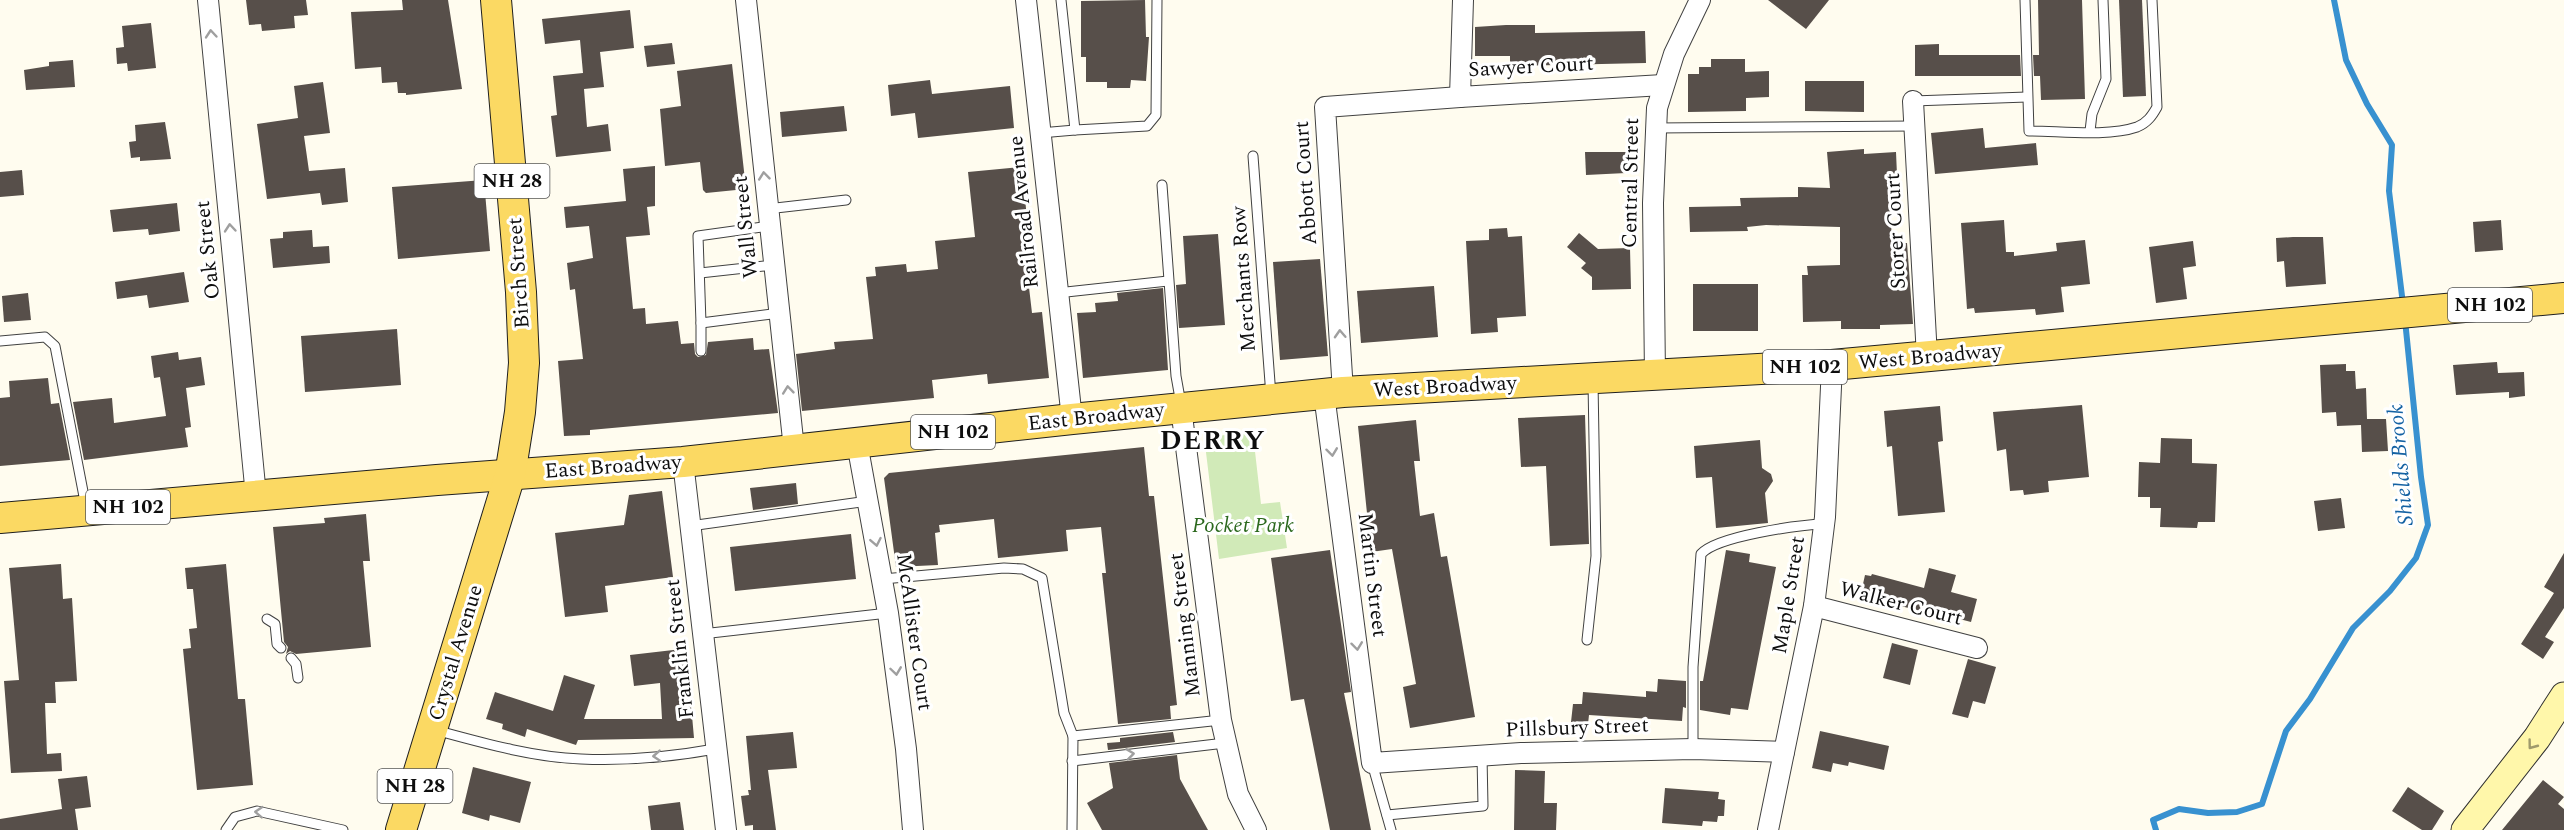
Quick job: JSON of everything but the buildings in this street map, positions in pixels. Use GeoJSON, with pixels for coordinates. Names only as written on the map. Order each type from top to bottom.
{"type":"FeatureCollection","features":[{"type":"Feature","properties":{"kind":"main road","name":"Birch Street"},"geometry":{"type":"LineString","coordinates":[[496,0],[521,292],[524,363],[510,475]]}},
{"type":"Feature","properties":{"kind":"main road","name":"West Broadway"},"geometry":{"type":"LineString","coordinates":[[1224,404],[1333,393],[1833,365],[2564,298]]}},
{"type":"Feature","properties":{"kind":"main road","name":"East Broadway"},"geometry":{"type":"LineString","coordinates":[[0,518],[683,462],[1224,404]]}},
{"type":"Feature","properties":{"kind":"main road","name":"Crystal Avenue"},"geometry":{"type":"LineString","coordinates":[[401,830],[510,475]]}},
{"type":"Feature","properties":{"kind":"street","name":"Oak Street"},"geometry":{"type":"LineString","coordinates":[[208,0],[256,496]]}},
{"type":"Feature","properties":{"kind":"street","name":"Wall Street"},"geometry":{"type":"LineString","coordinates":[[746,0],[794,449]]}},
{"type":"Feature","properties":{"kind":"street","name":"Railroad Avenue"},"geometry":{"type":"LineString","coordinates":[[1026,0],[1072,419]]}},
{"type":"Feature","properties":{"kind":"street","name":"Sawyer Court"},"geometry":{"type":"LineString","coordinates":[[1463,0],[1460,97],[1663,85]]}},
{"type":"Feature","properties":{"kind":"street","name":"Central Street"},"geometry":{"type":"LineString","coordinates":[[1655,376],[1654,128],[1663,85],[1683,32],[1700,0]]}},
{"type":"Feature","properties":{"kind":"street","name":"Abbott Court"},"geometry":{"type":"LineString","coordinates":[[1333,393],[1332,204],[1325,106],[1460,97]]}},
{"type":"Feature","properties":{"kind":"street","name":"Storer Court"},"geometry":{"type":"LineString","coordinates":[[1913,101],[1927,357]]}},
{"type":"Feature","properties":{"kind":"street","name":"Maple Street"},"geometry":{"type":"LineString","coordinates":[[1768,830],[1814,606],[1824,524],[1833,365]]}},
{"type":"Feature","properties":{"kind":"street","name":"Martin Street"},"geometry":{"type":"LineString","coordinates":[[1333,393],[1372,763]]}},
{"type":"Feature","properties":{"kind":"street","name":"Manning Street"},"geometry":{"type":"LineString","coordinates":[[1181,408],[1225,743],[1238,794],[1256,830]]}},
{"type":"Feature","properties":{"kind":"street","name":"McAllister Court"},"geometry":{"type":"LineString","coordinates":[[857,443],[888,613],[906,749],[913,830]]}},
{"type":"Feature","properties":{"kind":"street","name":"Franklin Street"},"geometry":{"type":"LineString","coordinates":[[683,462],[726,830]]}},
{"type":"Feature","properties":{"kind":"street","name":"Walker Court"},"geometry":{"type":"LineString","coordinates":[[1814,606],[1977,648]]}},
{"type":"Feature","properties":{"kind":"street"},"geometry":{"type":"LineString","coordinates":[[2464,830],[2537,738],[2564,696]]}},
{"type":"Feature","properties":{"kind":"street","name":"Pillsbury Street"},"geometry":{"type":"LineString","coordinates":[[1372,763],[1482,756],[1693,748],[1784,752]]}},
{"type":"Feature","properties":{"kind":"lane"},"geometry":{"type":"LineString","coordinates":[[1061,0],[1075,130]]}},
{"type":"Feature","properties":{"kind":"lane"},"geometry":{"type":"LineString","coordinates":[[1040,133],[1147,126],[1153,122],[1156,115],[1157,0]]}},
{"type":"Feature","properties":{"kind":"lane"},"geometry":{"type":"LineString","coordinates":[[2025,0],[2029,131],[2090,131],[2139,126],[2151,118],[2157,107],[2152,0]]}},
{"type":"Feature","properties":{"kind":"lane"},"geometry":{"type":"LineString","coordinates":[[2090,131],[2092,114],[2106,79],[2103,0]]}},
{"type":"Feature","properties":{"kind":"lane"},"geometry":{"type":"LineString","coordinates":[[1913,101],[2027,97]]}},
{"type":"Feature","properties":{"kind":"lane"},"geometry":{"type":"LineString","coordinates":[[1654,128],[1914,126]]}},
{"type":"Feature","properties":{"kind":"lane","name":"Merchants Row"},"geometry":{"type":"LineString","coordinates":[[1253,156],[1271,399]]}},
{"type":"Feature","properties":{"kind":"lane"},"geometry":{"type":"LineString","coordinates":[[1162,185],[1176,376],[1181,408]]}},
{"type":"Feature","properties":{"kind":"lane"},"geometry":{"type":"LineString","coordinates":[[701,351],[698,236],[846,200]]}},
{"type":"Feature","properties":{"kind":"lane"},"geometry":{"type":"LineString","coordinates":[[700,273],[774,265]]}},
{"type":"Feature","properties":{"kind":"lane"},"geometry":{"type":"LineString","coordinates":[[1057,293],[1168,281]]}},
{"type":"Feature","properties":{"kind":"lane"},"geometry":{"type":"LineString","coordinates":[[701,323],[780,313]]}},
{"type":"Feature","properties":{"kind":"lane"},"geometry":{"type":"LineString","coordinates":[[0,341],[45,337],[55,346],[86,511]]}},
{"type":"Feature","properties":{"kind":"lane"},"geometry":{"type":"LineString","coordinates":[[1587,640],[1596,556],[1593,379]]}},
{"type":"Feature","properties":{"kind":"lane"},"geometry":{"type":"LineString","coordinates":[[690,526],[868,501]]}},
{"type":"Feature","properties":{"kind":"lane"},"geometry":{"type":"LineString","coordinates":[[1693,748],[1693,668],[1701,554],[1717,542],[1807,525],[1824,524]]}},
{"type":"Feature","properties":{"kind":"lane"},"geometry":{"type":"LineString","coordinates":[[883,579],[1004,568],[1029,570],[1042,578],[1064,712],[1073,736],[1072,830]]}},
{"type":"Feature","properties":{"kind":"lane"},"geometry":{"type":"LineString","coordinates":[[702,634],[888,613]]}},
{"type":"Feature","properties":{"kind":"lane"},"geometry":{"type":"LineString","coordinates":[[267,619],[275,624],[277,644],[281,648]]}},
{"type":"Feature","properties":{"kind":"lane"},"geometry":{"type":"LineString","coordinates":[[291,658],[297,664],[298,678]]}},
{"type":"Feature","properties":{"kind":"lane"},"geometry":{"type":"LineString","coordinates":[[1073,736],[1221,720]]}},
{"type":"Feature","properties":{"kind":"lane"},"geometry":{"type":"LineString","coordinates":[[433,730],[533,753],[580,759],[681,755],[715,749]]}},
{"type":"Feature","properties":{"kind":"lane"},"geometry":{"type":"LineString","coordinates":[[1072,761],[1225,743]]}},
{"type":"Feature","properties":{"kind":"lane"},"geometry":{"type":"LineString","coordinates":[[1387,815],[1483,806],[1482,756]]}},
{"type":"Feature","properties":{"kind":"lane"},"geometry":{"type":"LineString","coordinates":[[1372,763],[1391,830]]}},
{"type":"Feature","properties":{"kind":"lane"},"geometry":{"type":"LineString","coordinates":[[226,830],[236,817],[257,811],[343,830]]}},
{"type":"Feature","properties":{"kind":"green space","name":"Pocket Park"},"geometry":{"type":"Polygon","coordinates":[[[1253,434],[1261,504],[1280,502],[1287,548],[1219,559],[1204,436],[1253,434]]]}},
{"type":"Feature","properties":{"kind":"waterway","name":"Shields Brook"},"geometry":{"type":"LineString","coordinates":[[2334,0],[2346,60],[2367,104],[2392,145],[2389,191],[2403,304]]}},
{"type":"Feature","properties":{"kind":"waterway","name":"Shields Brook"},"geometry":{"type":"LineString","coordinates":[[2156,830],[2153,820],[2179,809],[2208,813],[2237,812],[2262,804],[2286,731],[2310,699],[2353,628],[2390,591],[2416,558],[2428,525],[2405,320]]}},
{"type":"Feature","properties":{"kind":"district","name":"DERRY"},"geometry":{"type":"Point","coordinates":[1213,441]}}]}
